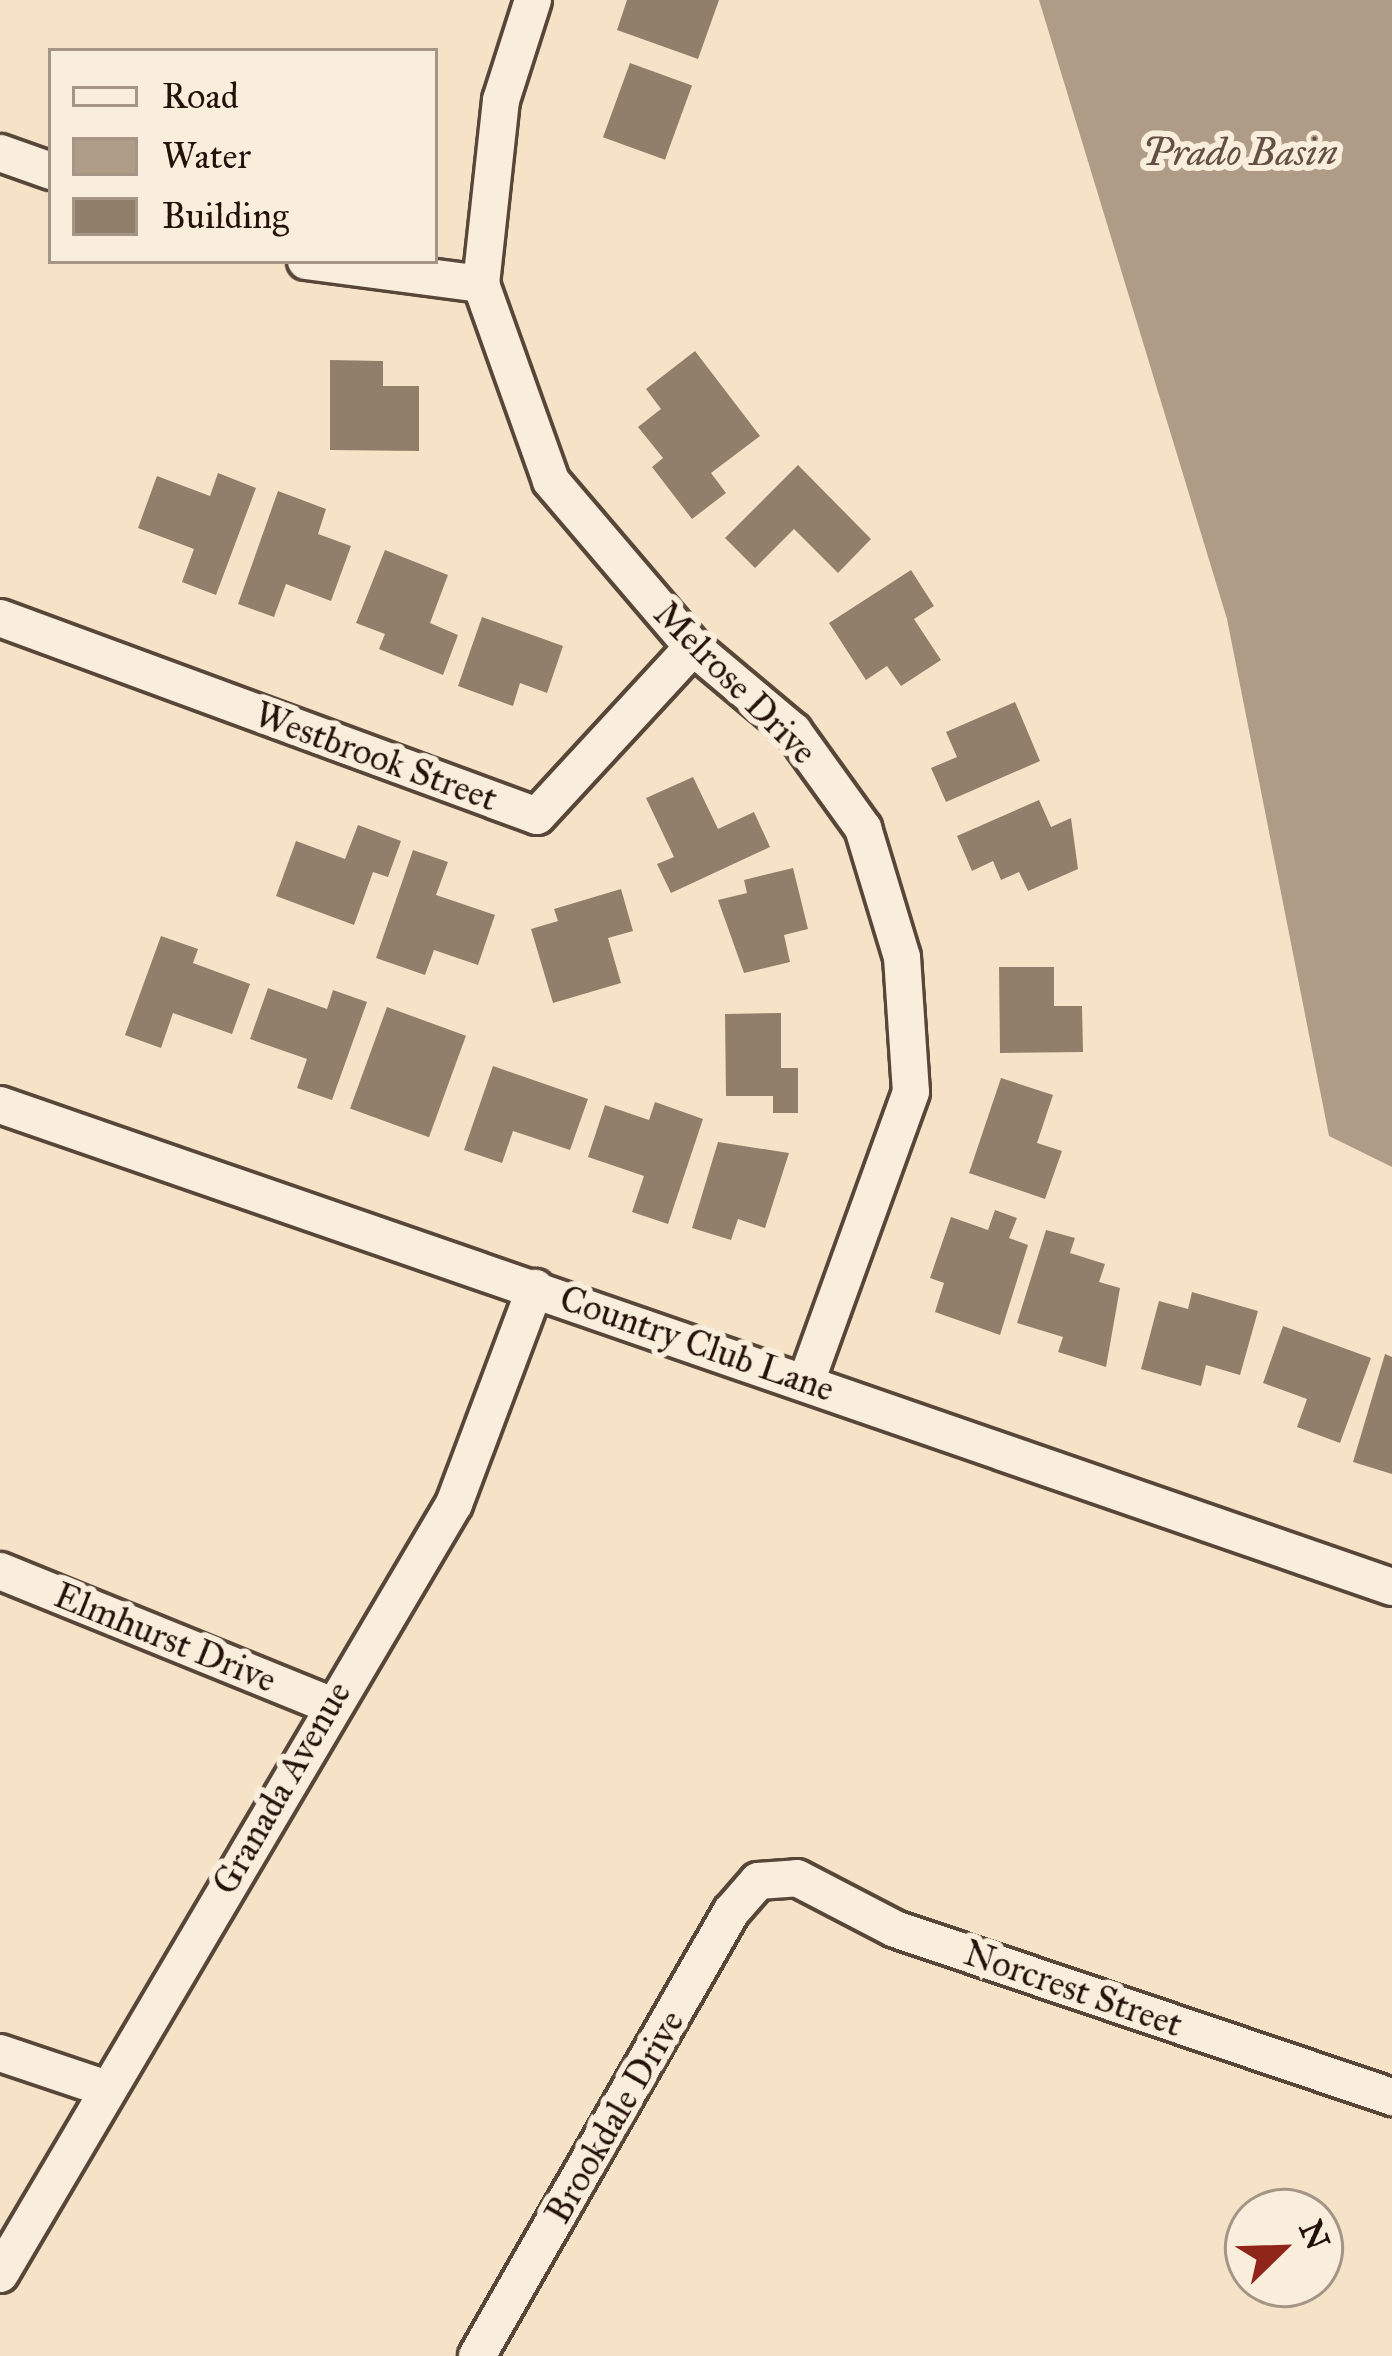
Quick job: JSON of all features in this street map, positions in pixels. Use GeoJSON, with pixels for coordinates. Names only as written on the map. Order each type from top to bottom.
{"type":"FeatureCollection","features":[{"type":"Feature","properties":{"kind":"street","name":"Melrose Drive"},"geometry":{"type":"LineString","coordinates":[[533,0],[501,100],[481,284],[551,481],[693,647],[793,731],[863,828],[902,957],[911,1092],[806,1382]]}},
{"type":"Feature","properties":{"kind":"street"},"geometry":{"type":"LineString","coordinates":[[0,153],[48,170]]}},
{"type":"Feature","properties":{"kind":"street"},"geometry":{"type":"LineString","coordinates":[[328,264],[481,284]]}},
{"type":"Feature","properties":{"kind":"street","name":"Westbrook Street"},"geometry":{"type":"LineString","coordinates":[[0,618],[537,816],[693,647]]}},
{"type":"Feature","properties":{"kind":"street","name":"Country Club Lane"},"geometry":{"type":"LineString","coordinates":[[0,1105],[1392,1587]]}},
{"type":"Feature","properties":{"kind":"street","name":"Granada Avenue"},"geometry":{"type":"LineString","coordinates":[[0,2274],[330,1705],[454,1504],[535,1288]]}},
{"type":"Feature","properties":{"kind":"street","name":"Elmhurst Drive"},"geometry":{"type":"LineString","coordinates":[[0,1571],[330,1705]]}},
{"type":"Feature","properties":{"kind":"street","name":"Norcrest Street"},"geometry":{"type":"LineString","coordinates":[[758,1881],[797,1878],[895,1929],[1392,2097]]}},
{"type":"Feature","properties":{"kind":"street","name":"Brookdale Drive"},"geometry":{"type":"LineString","coordinates":[[476,2356],[731,1912],[758,1881]]}},
{"type":"Feature","properties":{"kind":"street"},"geometry":{"type":"LineString","coordinates":[[0,2053],[106,2089]]}},
{"type":"Feature","properties":{"kind":"water","name":"Prado Basin"},"geometry":{"type":"Polygon","coordinates":[[[1039,0],[1392,0],[1392,1167],[1329,1136],[1227,619],[1039,0]]]}},
{"type":"Feature","properties":{"kind":"building"},"geometry":{"type":"Polygon","coordinates":[[[627,0],[719,0],[698,59],[617,30],[627,0]]]}},
{"type":"Feature","properties":{"kind":"building"},"geometry":{"type":"Polygon","coordinates":[[[630,63],[692,86],[665,160],[603,137],[630,63]]]}},
{"type":"Feature","properties":{"kind":"building"},"geometry":{"type":"Polygon","coordinates":[[[695,351],[760,436],[711,473],[726,493],[692,519],[652,467],[663,458],[638,427],[661,409],[646,389],[695,351]]]}},
{"type":"Feature","properties":{"kind":"building"},"geometry":{"type":"Polygon","coordinates":[[[330,360],[383,361],[383,386],[419,386],[419,451],[330,450],[330,360]]]}},
{"type":"Feature","properties":{"kind":"building"},"geometry":{"type":"Polygon","coordinates":[[[798,465],[871,539],[838,573],[794,529],[755,568],[725,538],[798,465]]]}},
{"type":"Feature","properties":{"kind":"building"},"geometry":{"type":"Polygon","coordinates":[[[218,473],[256,488],[216,595],[182,582],[194,549],[138,528],[157,476],[210,496],[218,473]]]}},
{"type":"Feature","properties":{"kind":"building"},"geometry":{"type":"Polygon","coordinates":[[[278,491],[326,509],[318,534],[351,546],[331,601],[286,584],[274,617],[238,604],[278,491]]]}},
{"type":"Feature","properties":{"kind":"building"},"geometry":{"type":"Polygon","coordinates":[[[385,550],[448,575],[430,623],[458,635],[443,675],[379,649],[385,634],[356,623],[385,550]]]}},
{"type":"Feature","properties":{"kind":"building"},"geometry":{"type":"Polygon","coordinates":[[[911,570],[934,606],[914,619],[941,660],[901,686],[887,666],[866,680],[829,623],[911,570]]]}},
{"type":"Feature","properties":{"kind":"building"},"geometry":{"type":"Polygon","coordinates":[[[482,617],[563,646],[547,693],[520,683],[513,706],[458,686],[482,617]]]}},
{"type":"Feature","properties":{"kind":"building"},"geometry":{"type":"Polygon","coordinates":[[[1015,702],[1040,761],[946,802],[931,768],[957,757],[946,732],[1015,702]]]}},
{"type":"Feature","properties":{"kind":"building"},"geometry":{"type":"Polygon","coordinates":[[[693,777],[718,829],[754,812],[770,847],[671,893],[657,864],[674,857],[646,798],[693,777]]]}},
{"type":"Feature","properties":{"kind":"building"},"geometry":{"type":"Polygon","coordinates":[[[1039,800],[1051,827],[1071,818],[1078,869],[1028,891],[1019,872],[1001,880],[993,861],[972,871],[957,836],[1039,800]]]}},
{"type":"Feature","properties":{"kind":"building"},"geometry":{"type":"Polygon","coordinates":[[[358,825],[401,841],[388,877],[373,872],[354,925],[276,896],[296,841],[345,859],[358,825]]]}},
{"type":"Feature","properties":{"kind":"building"},"geometry":{"type":"Polygon","coordinates":[[[413,850],[448,862],[436,895],[495,915],[478,965],[434,950],[425,975],[376,958],[413,850]]]}},
{"type":"Feature","properties":{"kind":"building"},"geometry":{"type":"Polygon","coordinates":[[[793,868],[808,929],[784,935],[790,962],[744,973],[718,900],[747,893],[744,880],[793,868]]]}},
{"type":"Feature","properties":{"kind":"building"},"geometry":{"type":"Polygon","coordinates":[[[621,889],[633,931],[608,938],[621,983],[553,1003],[531,929],[558,921],[554,909],[621,889]]]}},
{"type":"Feature","properties":{"kind":"building"},"geometry":{"type":"Polygon","coordinates":[[[161,936],[198,949],[193,963],[250,984],[232,1034],[173,1013],[161,1048],[125,1035],[161,936]]]}},
{"type":"Feature","properties":{"kind":"building"},"geometry":{"type":"Polygon","coordinates":[[[999,967],[1054,967],[1054,1006],[1082,1006],[1083,1052],[1000,1053],[999,967]]]}},
{"type":"Feature","properties":{"kind":"building"},"geometry":{"type":"Polygon","coordinates":[[[268,988],[327,1009],[333,990],[367,1002],[332,1100],[297,1088],[307,1059],[250,1039],[268,988]]]}},
{"type":"Feature","properties":{"kind":"building"},"geometry":{"type":"Polygon","coordinates":[[[387,1007],[466,1036],[429,1137],[350,1108],[387,1007]]]}},
{"type":"Feature","properties":{"kind":"building"},"geometry":{"type":"Polygon","coordinates":[[[781,1013],[781,1068],[798,1068],[798,1113],[773,1113],[773,1096],[726,1096],[725,1014],[781,1013]]]}},
{"type":"Feature","properties":{"kind":"building"},"geometry":{"type":"Polygon","coordinates":[[[493,1066],[588,1099],[570,1150],[513,1131],[502,1163],[464,1150],[493,1066]]]}},
{"type":"Feature","properties":{"kind":"building"},"geometry":{"type":"Polygon","coordinates":[[[1001,1078],[1053,1095],[1037,1143],[1062,1151],[1045,1199],[969,1173],[1001,1078]]]}},
{"type":"Feature","properties":{"kind":"building"},"geometry":{"type":"Polygon","coordinates":[[[655,1102],[703,1119],[668,1224],[632,1212],[644,1176],[588,1157],[605,1105],[649,1120],[655,1102]]]}},
{"type":"Feature","properties":{"kind":"building"},"geometry":{"type":"Polygon","coordinates":[[[718,1142],[789,1153],[765,1228],[738,1219],[731,1240],[692,1228],[718,1142]]]}},
{"type":"Feature","properties":{"kind":"building"},"geometry":{"type":"Polygon","coordinates":[[[995,1210],[1017,1218],[1009,1238],[1028,1245],[1000,1335],[935,1312],[944,1283],[930,1278],[951,1217],[988,1230],[995,1210]]]}},
{"type":"Feature","properties":{"kind":"building"},"geometry":{"type":"Polygon","coordinates":[[[1046,1230],[1075,1238],[1070,1253],[1105,1264],[1099,1282],[1120,1288],[1106,1367],[1058,1352],[1063,1337],[1017,1323],[1046,1230]]]}},
{"type":"Feature","properties":{"kind":"building"},"geometry":{"type":"Polygon","coordinates":[[[1192,1292],[1258,1311],[1240,1375],[1206,1365],[1201,1386],[1141,1369],[1159,1301],[1188,1309],[1192,1292]]]}},
{"type":"Feature","properties":{"kind":"building"},"geometry":{"type":"Polygon","coordinates":[[[1283,1326],[1371,1358],[1340,1443],[1297,1427],[1307,1399],[1263,1383],[1283,1326]]]}},
{"type":"Feature","properties":{"kind":"building"},"geometry":{"type":"Polygon","coordinates":[[[1385,1354],[1392,1357],[1392,1474],[1353,1462],[1385,1354]]]}}]}
